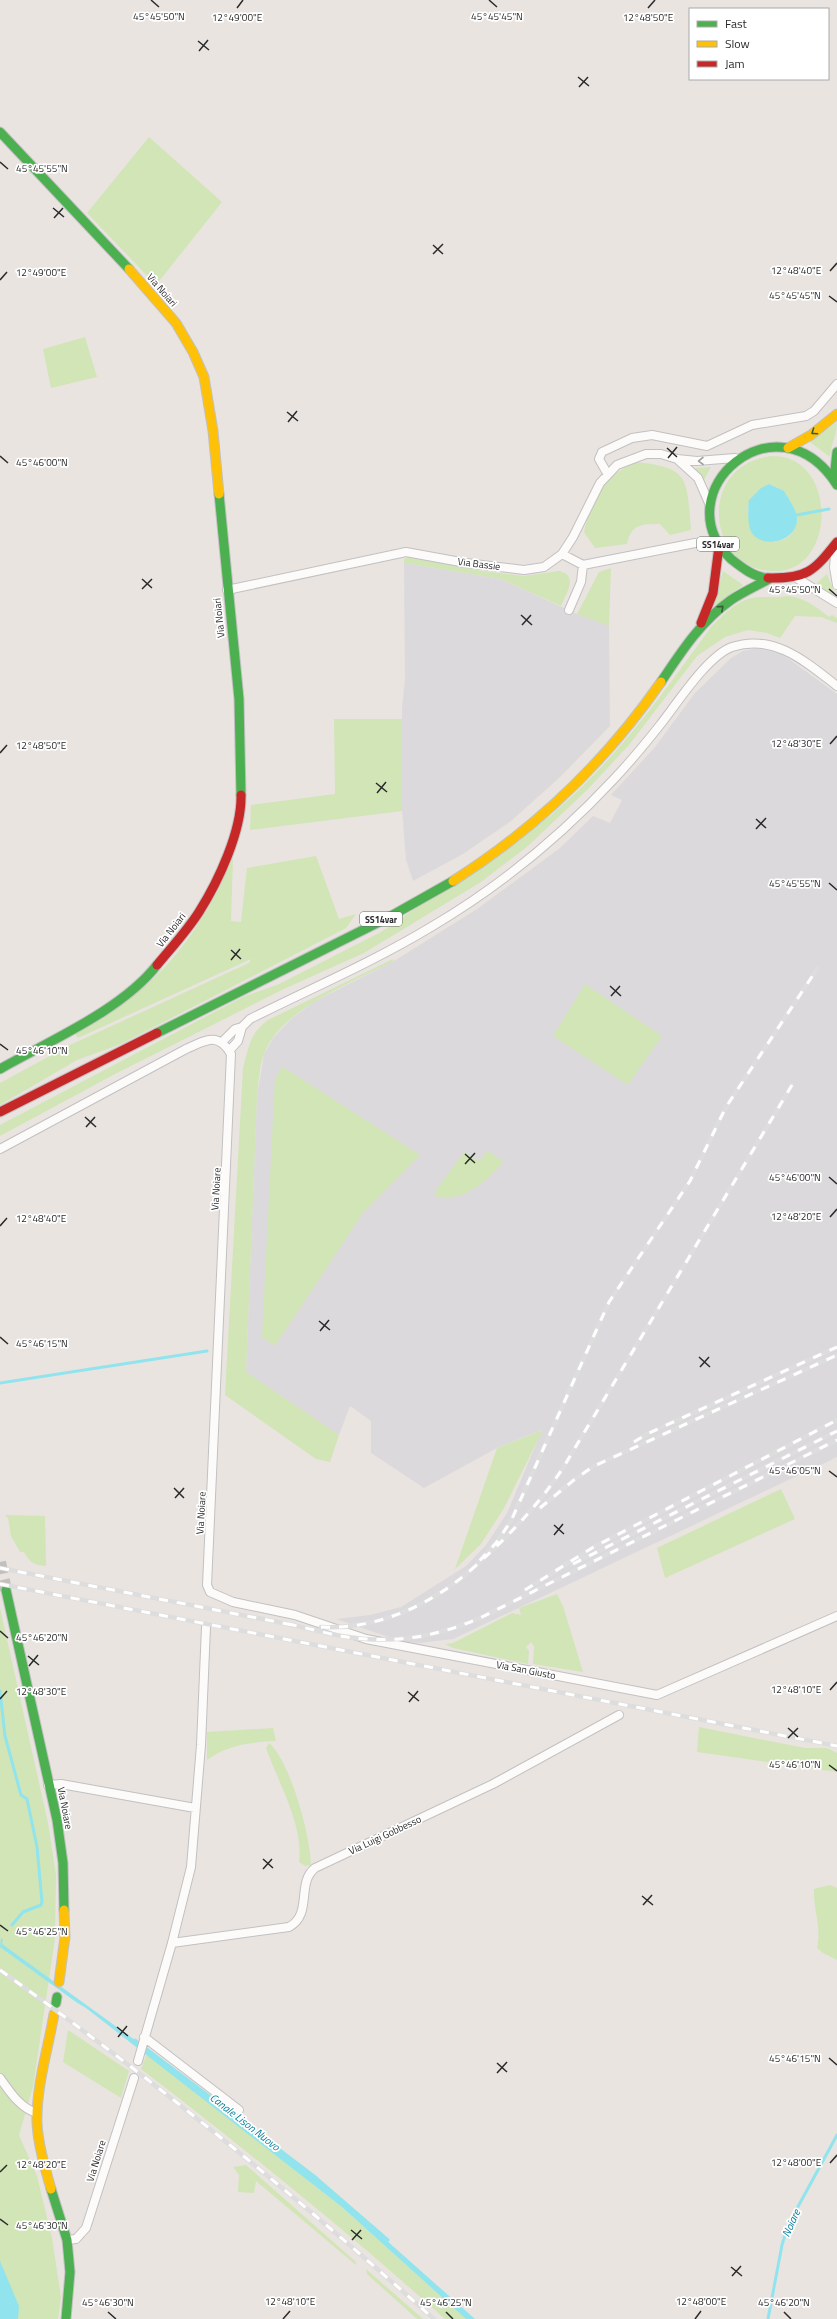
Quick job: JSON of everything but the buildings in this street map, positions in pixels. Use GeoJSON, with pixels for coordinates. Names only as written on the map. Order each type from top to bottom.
{"type":"FeatureCollection","features":[{"type":"Feature","properties":{"kind":"main road","name":"Via Noiari"},"geometry":{"type":"LineString","coordinates":[[0,132],[152,294],[176,323],[193,352],[204,377],[213,430],[227,590],[239,699],[241,803],[230,849],[199,912],[178,941],[134,988],[107,1009],[0,1069]]}},
{"type":"Feature","properties":{"kind":"main road","name":"SS14var"},"geometry":{"type":"LineString","coordinates":[[788,448],[811,435],[837,414]]}},
{"type":"Feature","properties":{"kind":"main road","name":"SS14var"},"geometry":{"type":"LineString","coordinates":[[836,482],[815,458],[788,448],[762,448],[740,458],[728,468],[719,479],[713,493],[710,507],[712,527],[719,546],[727,557],[740,569],[753,575],[769,579],[795,577],[818,566],[837,543]]}},
{"type":"Feature","properties":{"kind":"main road","name":"SS14var"},"geometry":{"type":"LineString","coordinates":[[836,482],[837,452]]}},
{"type":"Feature","properties":{"kind":"main road","name":"SS14var"},"geometry":{"type":"LineString","coordinates":[[694,636],[713,593],[719,546]]}},
{"type":"Feature","properties":{"kind":"main road","name":"SS14var"},"geometry":{"type":"LineString","coordinates":[[0,1112],[348,937],[426,896],[481,863],[528,828],[588,771],[639,712],[694,636],[725,604],[769,579]]}},
{"type":"Feature","properties":{"kind":"main road"},"geometry":{"type":"LineString","coordinates":[[6,1590],[48,1785]]}},
{"type":"Feature","properties":{"kind":"main road","name":"Via Noiare"},"geometry":{"type":"LineString","coordinates":[[48,1785],[57,1820],[64,1882],[65,1936],[59,1982]]}},
{"type":"Feature","properties":{"kind":"main road"},"geometry":{"type":"LineString","coordinates":[[54,2014],[37,2114],[38,2136],[45,2169],[67,2240],[70,2272],[66,2319]]}},
{"type":"Feature","properties":{"kind":"street"},"geometry":{"type":"LineString","coordinates":[[607,473],[599,459],[602,452],[626,441],[652,435],[707,446],[752,425],[806,416],[818,406],[837,384]]}},
{"type":"Feature","properties":{"kind":"street","name":"Via Bassie"},"geometry":{"type":"LineString","coordinates":[[227,590],[406,552],[466,563],[524,570],[544,567],[562,554],[573,537],[600,483],[607,473],[629,458],[646,454],[661,454],[677,459],[697,461],[740,458]]}},
{"type":"Feature","properties":{"kind":"street","name":"Via Bassie"},"geometry":{"type":"LineString","coordinates":[[677,459],[698,478],[710,507]]}},
{"type":"Feature","properties":{"kind":"street"},"geometry":{"type":"LineString","coordinates":[[562,554],[584,565],[695,543]]}},
{"type":"Feature","properties":{"kind":"street"},"geometry":{"type":"LineString","coordinates":[[837,543],[834,567],[837,585]]}},
{"type":"Feature","properties":{"kind":"street"},"geometry":{"type":"LineString","coordinates":[[569,610],[581,582],[584,565]]}},
{"type":"Feature","properties":{"kind":"street"},"geometry":{"type":"LineString","coordinates":[[795,577],[837,603]]}},
{"type":"Feature","properties":{"kind":"street"},"geometry":{"type":"LineString","coordinates":[[0,1149],[186,1049],[207,1040],[222,1042],[235,1029],[242,1027],[250,1019],[378,957],[431,928],[482,895],[544,849],[615,778],[693,681],[711,662],[730,647],[752,643],[779,647],[803,659],[837,686]]}},
{"type":"Feature","properties":{"kind":"street"},"geometry":{"type":"LineString","coordinates":[[229,1051],[238,1041],[242,1027]]}},
{"type":"Feature","properties":{"kind":"street","name":"Via Noiare"},"geometry":{"type":"LineString","coordinates":[[208,1590],[232,1068],[229,1051],[222,1042]]}},
{"type":"Feature","properties":{"kind":"street","name":"Via San Giusto"},"geometry":{"type":"LineString","coordinates":[[208,1590],[214,1595],[234,1602],[295,1615],[366,1640],[657,1695],[837,1616]]}},
{"type":"Feature","properties":{"kind":"street"},"geometry":{"type":"LineString","coordinates":[[138,2061],[172,1943],[191,1867],[200,1745],[206,1627]]}},
{"type":"Feature","properties":{"kind":"street","name":"Via Luigi Gobbesso"},"geometry":{"type":"LineString","coordinates":[[172,1943],[289,1926],[295,1923],[302,1912],[307,1877],[315,1868],[493,1784],[619,1715]]}},
{"type":"Feature","properties":{"kind":"street","name":"Via Noiare"},"geometry":{"type":"LineString","coordinates":[[48,1785],[61,1784],[195,1808]]}},
{"type":"Feature","properties":{"kind":"street"},"geometry":{"type":"LineString","coordinates":[[144,2038],[239,2110]]}},
{"type":"Feature","properties":{"kind":"street"},"geometry":{"type":"LineString","coordinates":[[0,2078],[18,2101],[30,2111],[37,2114]]}},
{"type":"Feature","properties":{"kind":"street","name":"Via Noiare"},"geometry":{"type":"LineString","coordinates":[[67,2240],[76,2239],[86,2228],[134,2078]]}},
{"type":"Feature","properties":{"kind":"shaded area"},"geometry":{"type":"Polygon","coordinates":[[[404,563],[501,579],[577,614],[609,626],[610,726],[559,778],[511,821],[463,854],[413,881],[406,860],[401,796],[402,708],[405,679],[404,563]]]}},
{"type":"Feature","properties":{"kind":"shaded area"},"geometry":{"type":"Polygon","coordinates":[[[757,648],[782,654],[837,694],[837,1457],[453,1639],[419,1643],[403,1642],[336,1619],[370,1615],[401,1607],[466,1566],[486,1545],[507,1513],[542,1430],[497,1448],[424,1488],[371,1453],[371,1421],[350,1406],[339,1435],[246,1372],[257,1096],[264,1054],[273,1038],[292,1018],[315,1001],[394,961],[477,909],[560,848],[593,816],[610,823],[622,800],[611,795],[655,747],[695,693],[731,658],[743,651],[757,648]]]}},
{"type":"Feature","properties":{"kind":"green space"},"geometry":{"type":"Polygon","coordinates":[[[149,137],[222,202],[156,285],[87,213],[149,137]]]}},
{"type":"Feature","properties":{"kind":"green space"},"geometry":{"type":"Polygon","coordinates":[[[85,337],[97,377],[51,388],[43,349],[85,337]]]}},
{"type":"Feature","properties":{"kind":"green space"},"geometry":{"type":"Polygon","coordinates":[[[837,422],[836,431],[830,457],[810,442],[837,422]]]}},
{"type":"Feature","properties":{"kind":"green space"},"geometry":{"type":"Polygon","coordinates":[[[771,456],[793,460],[808,473],[818,490],[822,511],[819,532],[812,551],[798,565],[779,571],[755,568],[736,556],[724,539],[719,518],[721,497],[730,478],[747,464],[771,456]],[[769,484],[753,496],[750,500],[748,508],[749,524],[756,534],[765,539],[774,541],[783,540],[790,535],[794,528],[795,519],[792,507],[786,495],[769,484]]]}},
{"type":"Feature","properties":{"kind":"green space"},"geometry":{"type":"Polygon","coordinates":[[[634,462],[666,467],[676,472],[682,478],[686,487],[688,498],[691,530],[670,535],[660,524],[648,524],[638,526],[634,529],[631,532],[627,544],[595,548],[584,532],[595,500],[607,482],[634,462]]]}},
{"type":"Feature","properties":{"kind":"green space"},"geometry":{"type":"Polygon","coordinates":[[[711,467],[704,480],[695,468],[711,467]]]}},
{"type":"Feature","properties":{"kind":"green space"},"geometry":{"type":"Polygon","coordinates":[[[408,557],[482,571],[524,576],[559,571],[565,573],[570,581],[568,591],[561,606],[501,579],[404,563],[404,559],[408,557]]]}},
{"type":"Feature","properties":{"kind":"green space"},"geometry":{"type":"Polygon","coordinates":[[[611,568],[609,626],[577,614],[599,572],[611,568]]]}},
{"type":"Feature","properties":{"kind":"green space"},"geometry":{"type":"Polygon","coordinates":[[[723,571],[743,585],[714,606],[723,571]]]}},
{"type":"Feature","properties":{"kind":"green space"},"geometry":{"type":"Polygon","coordinates":[[[827,574],[836,597],[816,584],[827,574]]]}},
{"type":"Feature","properties":{"kind":"green space"},"geometry":{"type":"Polygon","coordinates":[[[788,596],[800,599],[815,606],[829,617],[832,615],[837,618],[837,623],[821,617],[795,616],[780,638],[767,633],[748,630],[725,637],[697,656],[629,745],[588,789],[528,846],[481,882],[364,953],[286,988],[115,1074],[0,1136],[0,1125],[243,997],[279,984],[381,932],[551,815],[574,794],[617,750],[656,702],[711,627],[729,610],[751,598],[788,596]]]}},
{"type":"Feature","properties":{"kind":"green space"},"geometry":{"type":"Polygon","coordinates":[[[334,719],[402,719],[402,811],[250,830],[251,805],[335,794],[334,719]]]}},
{"type":"Feature","properties":{"kind":"green space"},"geometry":{"type":"Polygon","coordinates":[[[316,856],[339,919],[356,914],[346,928],[121,1044],[77,1060],[0,1105],[0,1083],[70,1045],[249,963],[251,959],[78,1038],[75,1034],[137,993],[168,964],[200,921],[218,890],[233,858],[231,921],[241,922],[247,868],[316,856]]]}},
{"type":"Feature","properties":{"kind":"green space"},"geometry":{"type":"Polygon","coordinates":[[[393,959],[394,961],[320,998],[286,1023],[273,1038],[264,1054],[259,1075],[246,1372],[339,1435],[330,1462],[316,1459],[225,1395],[243,1068],[253,1036],[268,1020],[393,959]]]}},
{"type":"Feature","properties":{"kind":"green space"},"geometry":{"type":"Polygon","coordinates":[[[585,984],[662,1036],[628,1085],[553,1036],[585,984]]]}},
{"type":"Feature","properties":{"kind":"green space"},"geometry":{"type":"Polygon","coordinates":[[[283,1067],[420,1155],[363,1213],[275,1346],[262,1337],[275,1078],[283,1067]]]}},
{"type":"Feature","properties":{"kind":"green space"},"geometry":{"type":"Polygon","coordinates":[[[487,1150],[504,1162],[489,1177],[474,1189],[466,1193],[448,1198],[437,1198],[435,1192],[464,1152],[480,1161],[487,1150]]]}},
{"type":"Feature","properties":{"kind":"green space"},"geometry":{"type":"Polygon","coordinates":[[[543,1430],[504,1508],[481,1544],[455,1569],[497,1448],[543,1430]]]}},
{"type":"Feature","properties":{"kind":"green space"},"geometry":{"type":"Polygon","coordinates":[[[781,1489],[795,1519],[665,1578],[657,1548],[781,1489]]]}},
{"type":"Feature","properties":{"kind":"green space"},"geometry":{"type":"Polygon","coordinates":[[[5,1515],[45,1516],[46,1566],[33,1563],[28,1559],[24,1552],[20,1552],[11,1536],[8,1518],[5,1515]]]}},
{"type":"Feature","properties":{"kind":"green space"},"geometry":{"type":"Polygon","coordinates":[[[557,1594],[563,1606],[583,1672],[533,1664],[534,1647],[531,1642],[526,1647],[529,1651],[528,1664],[453,1648],[445,1644],[453,1643],[512,1613],[521,1615],[519,1608],[557,1594]]]}},
{"type":"Feature","properties":{"kind":"green space"},"geometry":{"type":"Polygon","coordinates":[[[0,1608],[48,1823],[56,1875],[55,1938],[33,2087],[19,2135],[37,2176],[52,2238],[61,2297],[58,2319],[0,2319],[0,1608]]]}},
{"type":"Feature","properties":{"kind":"green space"},"geometry":{"type":"Polygon","coordinates":[[[699,1727],[805,1748],[827,1748],[837,1753],[837,1772],[697,1752],[699,1727]]]}},
{"type":"Feature","properties":{"kind":"green space"},"geometry":{"type":"Polygon","coordinates":[[[273,1728],[276,1741],[240,1745],[223,1751],[207,1760],[207,1732],[273,1728]]]}},
{"type":"Feature","properties":{"kind":"green space"},"geometry":{"type":"Polygon","coordinates":[[[269,1743],[277,1752],[292,1782],[303,1819],[311,1865],[305,1866],[299,1862],[300,1848],[298,1834],[289,1804],[266,1748],[269,1743]]]}},
{"type":"Feature","properties":{"kind":"green space"},"geometry":{"type":"Polygon","coordinates":[[[830,1885],[837,1888],[837,1960],[823,1953],[817,1948],[818,1926],[814,1889],[830,1885]]]}},
{"type":"Feature","properties":{"kind":"green space"},"geometry":{"type":"Polygon","coordinates":[[[68,2030],[129,2071],[121,2098],[63,2062],[68,2030]]]}},
{"type":"Feature","properties":{"kind":"green space"},"geometry":{"type":"Polygon","coordinates":[[[147,2054],[342,2207],[466,2319],[445,2319],[371,2254],[295,2191],[219,2129],[141,2069],[147,2054]]]}},
{"type":"Feature","properties":{"kind":"green space"},"geometry":{"type":"Polygon","coordinates":[[[246,2165],[356,2262],[356,2265],[256,2181],[254,2193],[238,2192],[239,2175],[233,2167],[246,2165]]]}},
{"type":"Feature","properties":{"kind":"green space"},"geometry":{"type":"Polygon","coordinates":[[[366,2269],[423,2319],[417,2319],[367,2274],[366,2269]]]}},
{"type":"Feature","properties":{"kind":"water"},"geometry":{"type":"Polygon","coordinates":[[[769,484],[784,491],[797,516],[795,528],[790,535],[774,542],[758,539],[752,533],[749,525],[749,500],[761,488],[769,484]]]}},
{"type":"Feature","properties":{"kind":"water"},"geometry":{"type":"Polygon","coordinates":[[[1,1938],[3,1940],[2,1944],[193,2082],[314,2176],[475,2319],[466,2319],[342,2207],[86,2008],[0,1947],[1,1938]]]}},
{"type":"Feature","properties":{"kind":"water"},"geometry":{"type":"Polygon","coordinates":[[[0,2261],[19,2306],[18,2319],[0,2319],[0,2261]]]}},
{"type":"Feature","properties":{"kind":"waterway"},"geometry":{"type":"LineString","coordinates":[[797,515],[829,509]]}},
{"type":"Feature","properties":{"kind":"waterway"},"geometry":{"type":"LineString","coordinates":[[0,1383],[207,1351]]}},
{"type":"Feature","properties":{"kind":"waterway"},"geometry":{"type":"LineString","coordinates":[[0,1691],[5,1736],[21,1795],[27,1799],[37,1847],[42,1902],[41,1905],[23,1912],[12,1925]]}},
{"type":"Feature","properties":{"kind":"waterway","name":"Canale Lison Nuovo"},"geometry":{"type":"LineString","coordinates":[[135,2040],[314,2176],[388,2240]]}},
{"type":"Feature","properties":{"kind":"waterway","name":"Noiare"},"geometry":{"type":"LineString","coordinates":[[768,2319],[782,2245],[788,2225],[837,2135]]}},
{"type":"Feature","properties":{"kind":"tunnel"},"geometry":{"type":"LineString","coordinates":[[0,1562],[6,1590]]}},
{"type":"Feature","properties":{"kind":"railway"},"geometry":{"type":"LineString","coordinates":[[792,1085],[563,1468],[543,1496],[521,1522],[472,1569],[496,1543],[511,1521],[609,1302],[690,1181],[726,1107],[817,969]]}},
{"type":"Feature","properties":{"kind":"railway"},"geometry":{"type":"LineString","coordinates":[[634,1442],[647,1434],[837,1347]]}},
{"type":"Feature","properties":{"kind":"railway"},"geometry":{"type":"LineString","coordinates":[[540,1508],[575,1479],[594,1466],[837,1355]]}},
{"type":"Feature","properties":{"kind":"railway"},"geometry":{"type":"LineString","coordinates":[[525,1590],[592,1548],[837,1420]]}},
{"type":"Feature","properties":{"kind":"railway"},"geometry":{"type":"LineString","coordinates":[[573,1564],[837,1431]]}},
{"type":"Feature","properties":{"kind":"railway"},"geometry":{"type":"LineString","coordinates":[[288,1624],[346,1637],[381,1640],[424,1636],[466,1624],[837,1440]]}},
{"type":"Feature","properties":{"kind":"railway"},"geometry":{"type":"LineString","coordinates":[[0,1568],[293,1625]]}},
{"type":"Feature","properties":{"kind":"railway"},"geometry":{"type":"LineString","coordinates":[[321,1627],[342,1627],[362,1624],[402,1613],[439,1594],[472,1569]]}},
{"type":"Feature","properties":{"kind":"railway"},"geometry":{"type":"LineString","coordinates":[[0,1584],[837,1746]]}},
{"type":"Feature","properties":{"kind":"railway"},"geometry":{"type":"LineString","coordinates":[[0,1970],[57,2011],[222,2138],[329,2227],[434,2319]]}},
{"type":"Feature","properties":{"kind":"traffic: fast"},"geometry":{"type":"LineString","coordinates":[[0,132],[129,269]]}},
{"type":"Feature","properties":{"kind":"traffic: fast"},"geometry":{"type":"LineString","coordinates":[[768,578],[763,578],[753,574],[731,559],[713,533],[710,506],[718,482],[736,462],[759,450],[785,448],[812,458],[837,485]]}},
{"type":"Feature","properties":{"kind":"traffic: fast"},"geometry":{"type":"LineString","coordinates":[[834,479],[837,452]]}},
{"type":"Feature","properties":{"kind":"traffic: fast"},"geometry":{"type":"LineString","coordinates":[[219,494],[239,699],[241,795]]}},
{"type":"Feature","properties":{"kind":"traffic: fast"},"geometry":{"type":"LineString","coordinates":[[661,682],[684,648],[710,617],[731,600],[769,579]]}},
{"type":"Feature","properties":{"kind":"traffic: fast"},"geometry":{"type":"LineString","coordinates":[[157,1033],[391,916],[453,881]]}},
{"type":"Feature","properties":{"kind":"traffic: fast"},"geometry":{"type":"LineString","coordinates":[[0,1069],[62,1036],[105,1010],[125,996],[157,965]]}},
{"type":"Feature","properties":{"kind":"traffic: fast"},"geometry":{"type":"LineString","coordinates":[[6,1590],[57,1820],[63,1863],[64,1910]]}},
{"type":"Feature","properties":{"kind":"traffic: fast"},"geometry":{"type":"LineString","coordinates":[[56,2003],[57,1997]]}},
{"type":"Feature","properties":{"kind":"traffic: fast"},"geometry":{"type":"LineString","coordinates":[[51,2189],[67,2240],[70,2272],[66,2319]]}},
{"type":"Feature","properties":{"kind":"traffic: slow"},"geometry":{"type":"LineString","coordinates":[[129,269],[176,323],[193,352],[204,377],[213,431],[219,494]]}},
{"type":"Feature","properties":{"kind":"traffic: slow"},"geometry":{"type":"LineString","coordinates":[[788,448],[811,435],[837,414]]}},
{"type":"Feature","properties":{"kind":"traffic: slow"},"geometry":{"type":"LineString","coordinates":[[453,881],[512,839],[567,792],[617,739],[661,682]]}},
{"type":"Feature","properties":{"kind":"traffic: slow"},"geometry":{"type":"LineString","coordinates":[[59,1982],[65,1937],[64,1910]]}},
{"type":"Feature","properties":{"kind":"traffic: slow"},"geometry":{"type":"LineString","coordinates":[[51,2189],[39,2139],[37,2109],[40,2082],[54,2014]]}},
{"type":"Feature","properties":{"kind":"traffic: jam"},"geometry":{"type":"LineString","coordinates":[[768,578],[801,575],[822,560],[837,542]]}},
{"type":"Feature","properties":{"kind":"traffic: jam"},"geometry":{"type":"LineString","coordinates":[[701,623],[713,593],[719,546]]}},
{"type":"Feature","properties":{"kind":"traffic: jam"},"geometry":{"type":"LineString","coordinates":[[157,965],[184,933],[214,886],[228,856],[238,824],[241,795]]}},
{"type":"Feature","properties":{"kind":"traffic: jam"},"geometry":{"type":"LineString","coordinates":[[0,1112],[157,1033]]}}]}
